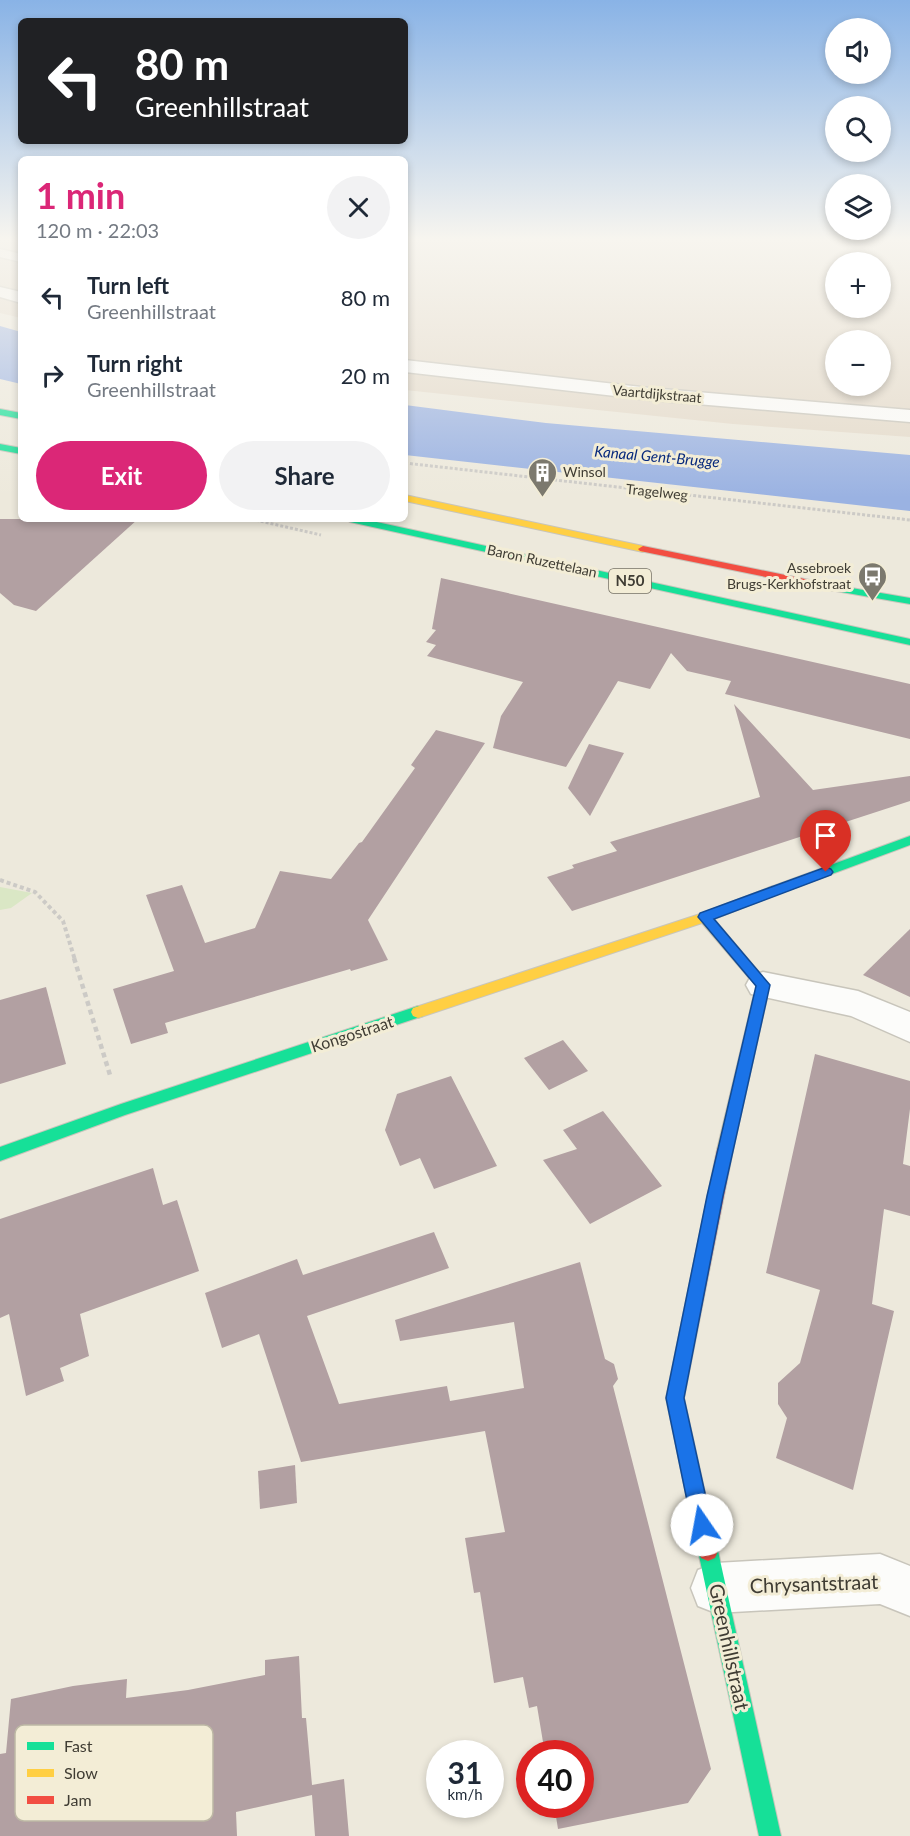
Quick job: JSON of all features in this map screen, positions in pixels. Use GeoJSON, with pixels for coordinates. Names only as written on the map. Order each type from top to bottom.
{"type":"FeatureCollection","features":[{"type":"Feature","properties":{"kind":"street","name":"Vaartdijkstraat"},"geometry":{"type":"LineString","coordinates":[[408,366],[650,394],[910,416]]}},
{"type":"Feature","properties":{"kind":"street"},"geometry":{"type":"LineString","coordinates":[[0,412],[18,415]]}},
{"type":"Feature","properties":{"kind":"street"},"geometry":{"type":"LineString","coordinates":[[0,447],[18,450]]}},
{"type":"Feature","properties":{"kind":"street","name":"Baron Ruzettelaan"},"geometry":{"type":"LineString","coordinates":[[408,499],[770,576],[910,601]]}},
{"type":"Feature","properties":{"kind":"street","name":"Baron Ruzettelaan"},"geometry":{"type":"LineString","coordinates":[[364,522],[910,642]]}},
{"type":"Feature","properties":{"kind":"street","name":"Baron Ruzettelaan"},"geometry":{"type":"LineString","coordinates":[[770,576],[845,603],[877,610]]}},
{"type":"Feature","properties":{"kind":"street"},"geometry":{"type":"LineString","coordinates":[[910,840],[705,917],[763,985],[858,1004],[910,1029]]}},
{"type":"Feature","properties":{"kind":"street","name":"Kongostraat"},"geometry":{"type":"LineString","coordinates":[[0,1154],[121,1110],[705,917]]}},
{"type":"Feature","properties":{"kind":"street","name":"Greenhillstraat"},"geometry":{"type":"LineString","coordinates":[[763,985],[715,1196],[675,1398],[770,1836]]}},
{"type":"Feature","properties":{"kind":"street","name":"Chrysantstraat"},"geometry":{"type":"LineString","coordinates":[[716,1588],[880,1579],[910,1591]]}},
{"type":"Feature","properties":{"kind":"path","name":"Tragelweg"},"geometry":{"type":"LineString","coordinates":[[408,463],[910,520]]}},
{"type":"Feature","properties":{"kind":"path"},"geometry":{"type":"LineString","coordinates":[[0,880],[35,892],[63,921],[121,1110]]}},
{"type":"Feature","properties":{"kind":"shaded area"},"geometry":{"type":"Polygon","coordinates":[[[408,327],[910,327],[910,437],[733,424],[408,390],[408,327]]]}},
{"type":"Feature","properties":{"kind":"green space"},"geometry":{"type":"Polygon","coordinates":[[[0,887],[32,893],[11,908],[0,910],[0,887]]]}},
{"type":"Feature","properties":{"kind":"water"},"geometry":{"type":"Polygon","coordinates":[[[0,327],[2,327],[18,331],[18,383],[0,379],[0,327]]]}},
{"type":"Feature","properties":{"kind":"water","name":"Kanaal Gent-Brugge"},"geometry":{"type":"Polygon","coordinates":[[[408,405],[546,423],[910,455],[910,511],[408,455],[408,405]]]}},
{"type":"Feature","properties":{"kind":"building"},"geometry":{"type":"Polygon","coordinates":[[[0,519],[18,519],[18,522],[135,522],[36,611],[14,605],[0,593],[0,519]]]}},
{"type":"Feature","properties":{"kind":"building"},"geometry":{"type":"Polygon","coordinates":[[[441,578],[910,684],[910,739],[725,694],[731,681],[687,671],[671,653],[650,689],[618,681],[566,767],[493,748],[501,716],[523,682],[427,656],[436,645],[426,642],[436,630],[432,629],[441,578]]]}},
{"type":"Feature","properties":{"kind":"building"},"geometry":{"type":"Polygon","coordinates":[[[734,704],[813,790],[910,776],[910,801],[572,911],[547,877],[574,868],[572,865],[617,851],[610,842],[760,797],[734,704]]]}},
{"type":"Feature","properties":{"kind":"building"},"geometry":{"type":"Polygon","coordinates":[[[436,730],[485,743],[368,920],[388,960],[165,1023],[168,1033],[131,1044],[113,989],[174,971],[146,895],[182,885],[205,943],[255,928],[280,871],[331,879],[362,842],[415,768],[411,765],[436,730]]]}},
{"type":"Feature","properties":{"kind":"building"},"geometry":{"type":"Polygon","coordinates":[[[589,744],[624,753],[590,816],[568,788],[589,744]]]}},
{"type":"Feature","properties":{"kind":"building"},"geometry":{"type":"Polygon","coordinates":[[[910,929],[910,997],[863,975],[910,929]]]}},
{"type":"Feature","properties":{"kind":"building"},"geometry":{"type":"Polygon","coordinates":[[[46,987],[66,1064],[0,1084],[0,1000],[46,987]]]}},
{"type":"Feature","properties":{"kind":"building"},"geometry":{"type":"Polygon","coordinates":[[[563,1040],[588,1071],[549,1090],[524,1058],[563,1040]]]}},
{"type":"Feature","properties":{"kind":"building"},"geometry":{"type":"Polygon","coordinates":[[[815,1054],[910,1081],[910,1109],[903,1164],[910,1166],[910,1216],[884,1209],[872,1304],[894,1311],[853,1490],[776,1458],[787,1418],[778,1404],[778,1383],[800,1363],[820,1290],[766,1273],[815,1054]]]}},
{"type":"Feature","properties":{"kind":"building"},"geometry":{"type":"Polygon","coordinates":[[[451,1076],[497,1166],[434,1189],[420,1158],[400,1166],[385,1130],[397,1094],[451,1076]]]}},
{"type":"Feature","properties":{"kind":"building"},"geometry":{"type":"Polygon","coordinates":[[[603,1111],[662,1186],[590,1224],[543,1160],[577,1149],[563,1130],[603,1111]]]}},
{"type":"Feature","properties":{"kind":"building"},"geometry":{"type":"Polygon","coordinates":[[[153,1168],[163,1205],[177,1200],[199,1271],[80,1314],[89,1356],[60,1368],[64,1381],[26,1396],[9,1314],[0,1318],[0,1219],[153,1168]]]}},
{"type":"Feature","properties":{"kind":"building"},"geometry":{"type":"Polygon","coordinates":[[[434,1232],[449,1268],[307,1316],[339,1404],[447,1386],[450,1401],[524,1388],[514,1322],[400,1341],[395,1320],[580,1262],[605,1359],[614,1364],[618,1379],[613,1386],[711,1769],[688,1803],[558,1829],[556,1818],[594,1818],[594,1740],[543,1740],[537,1706],[529,1708],[523,1677],[494,1683],[480,1592],[474,1593],[465,1538],[505,1532],[485,1431],[301,1462],[259,1334],[222,1348],[205,1293],[297,1259],[303,1275],[434,1232]]]}},
{"type":"Feature","properties":{"kind":"building"},"geometry":{"type":"Polygon","coordinates":[[[295,1465],[297,1503],[260,1509],[258,1471],[295,1465]]]}},
{"type":"Feature","properties":{"kind":"building"},"geometry":{"type":"Polygon","coordinates":[[[299,1656],[302,1718],[306,1718],[312,1785],[344,1779],[349,1836],[315,1836],[312,1795],[236,1812],[237,1836],[0,1836],[0,1754],[6,1753],[11,1699],[73,1686],[127,1679],[126,1698],[188,1690],[265,1675],[265,1660],[299,1656]]]}},
{"type":"Feature","properties":{"kind":"traffic: fast"},"geometry":{"type":"LineString","coordinates":[[0,412],[18,415]]}},
{"type":"Feature","properties":{"kind":"traffic: fast"},"geometry":{"type":"LineString","coordinates":[[0,447],[18,450]]}},
{"type":"Feature","properties":{"kind":"traffic: fast"},"geometry":{"type":"LineString","coordinates":[[364,522],[910,642]]}},
{"type":"Feature","properties":{"kind":"traffic: fast"},"geometry":{"type":"LineString","coordinates":[[834,588],[910,601]]}},
{"type":"Feature","properties":{"kind":"traffic: fast"},"geometry":{"type":"LineString","coordinates":[[773,891],[910,840]]}},
{"type":"Feature","properties":{"kind":"traffic: fast"},"geometry":{"type":"LineString","coordinates":[[0,1154],[121,1110],[418,1012]]}},
{"type":"Feature","properties":{"kind":"traffic: fast"},"geometry":{"type":"LineString","coordinates":[[708,1551],[770,1836]]}},
{"type":"Feature","properties":{"kind":"traffic: slow"},"geometry":{"type":"LineString","coordinates":[[408,499],[643,549]]}},
{"type":"Feature","properties":{"kind":"traffic: slow"},"geometry":{"type":"LineString","coordinates":[[418,1012],[705,917],[773,891]]}},
{"type":"Feature","properties":{"kind":"traffic: slow"},"geometry":{"type":"LineString","coordinates":[[705,917],[763,985],[725,1150]]}},
{"type":"Feature","properties":{"kind":"traffic: jam"},"geometry":{"type":"LineString","coordinates":[[643,549],[834,588]]}},
{"type":"Feature","properties":{"kind":"traffic: jam"},"geometry":{"type":"LineString","coordinates":[[708,1551],[675,1398],[725,1150]]}},
{"type":"Feature","properties":{"kind":"place","name":"Winsol"},"geometry":{"type":"Point","coordinates":[542,498]}},
{"type":"Feature","properties":{"kind":"place","name":"Assebroek Brugs-Kerkhofstraat"},"geometry":{"type":"Point","coordinates":[872,602]}},
{"type":"Feature","properties":{"kind":"route"},"geometry":{"type":"LineString","coordinates":[[702,1525],[675,1398],[715,1196],[763,985],[705,917],[826,872]]}}]}
